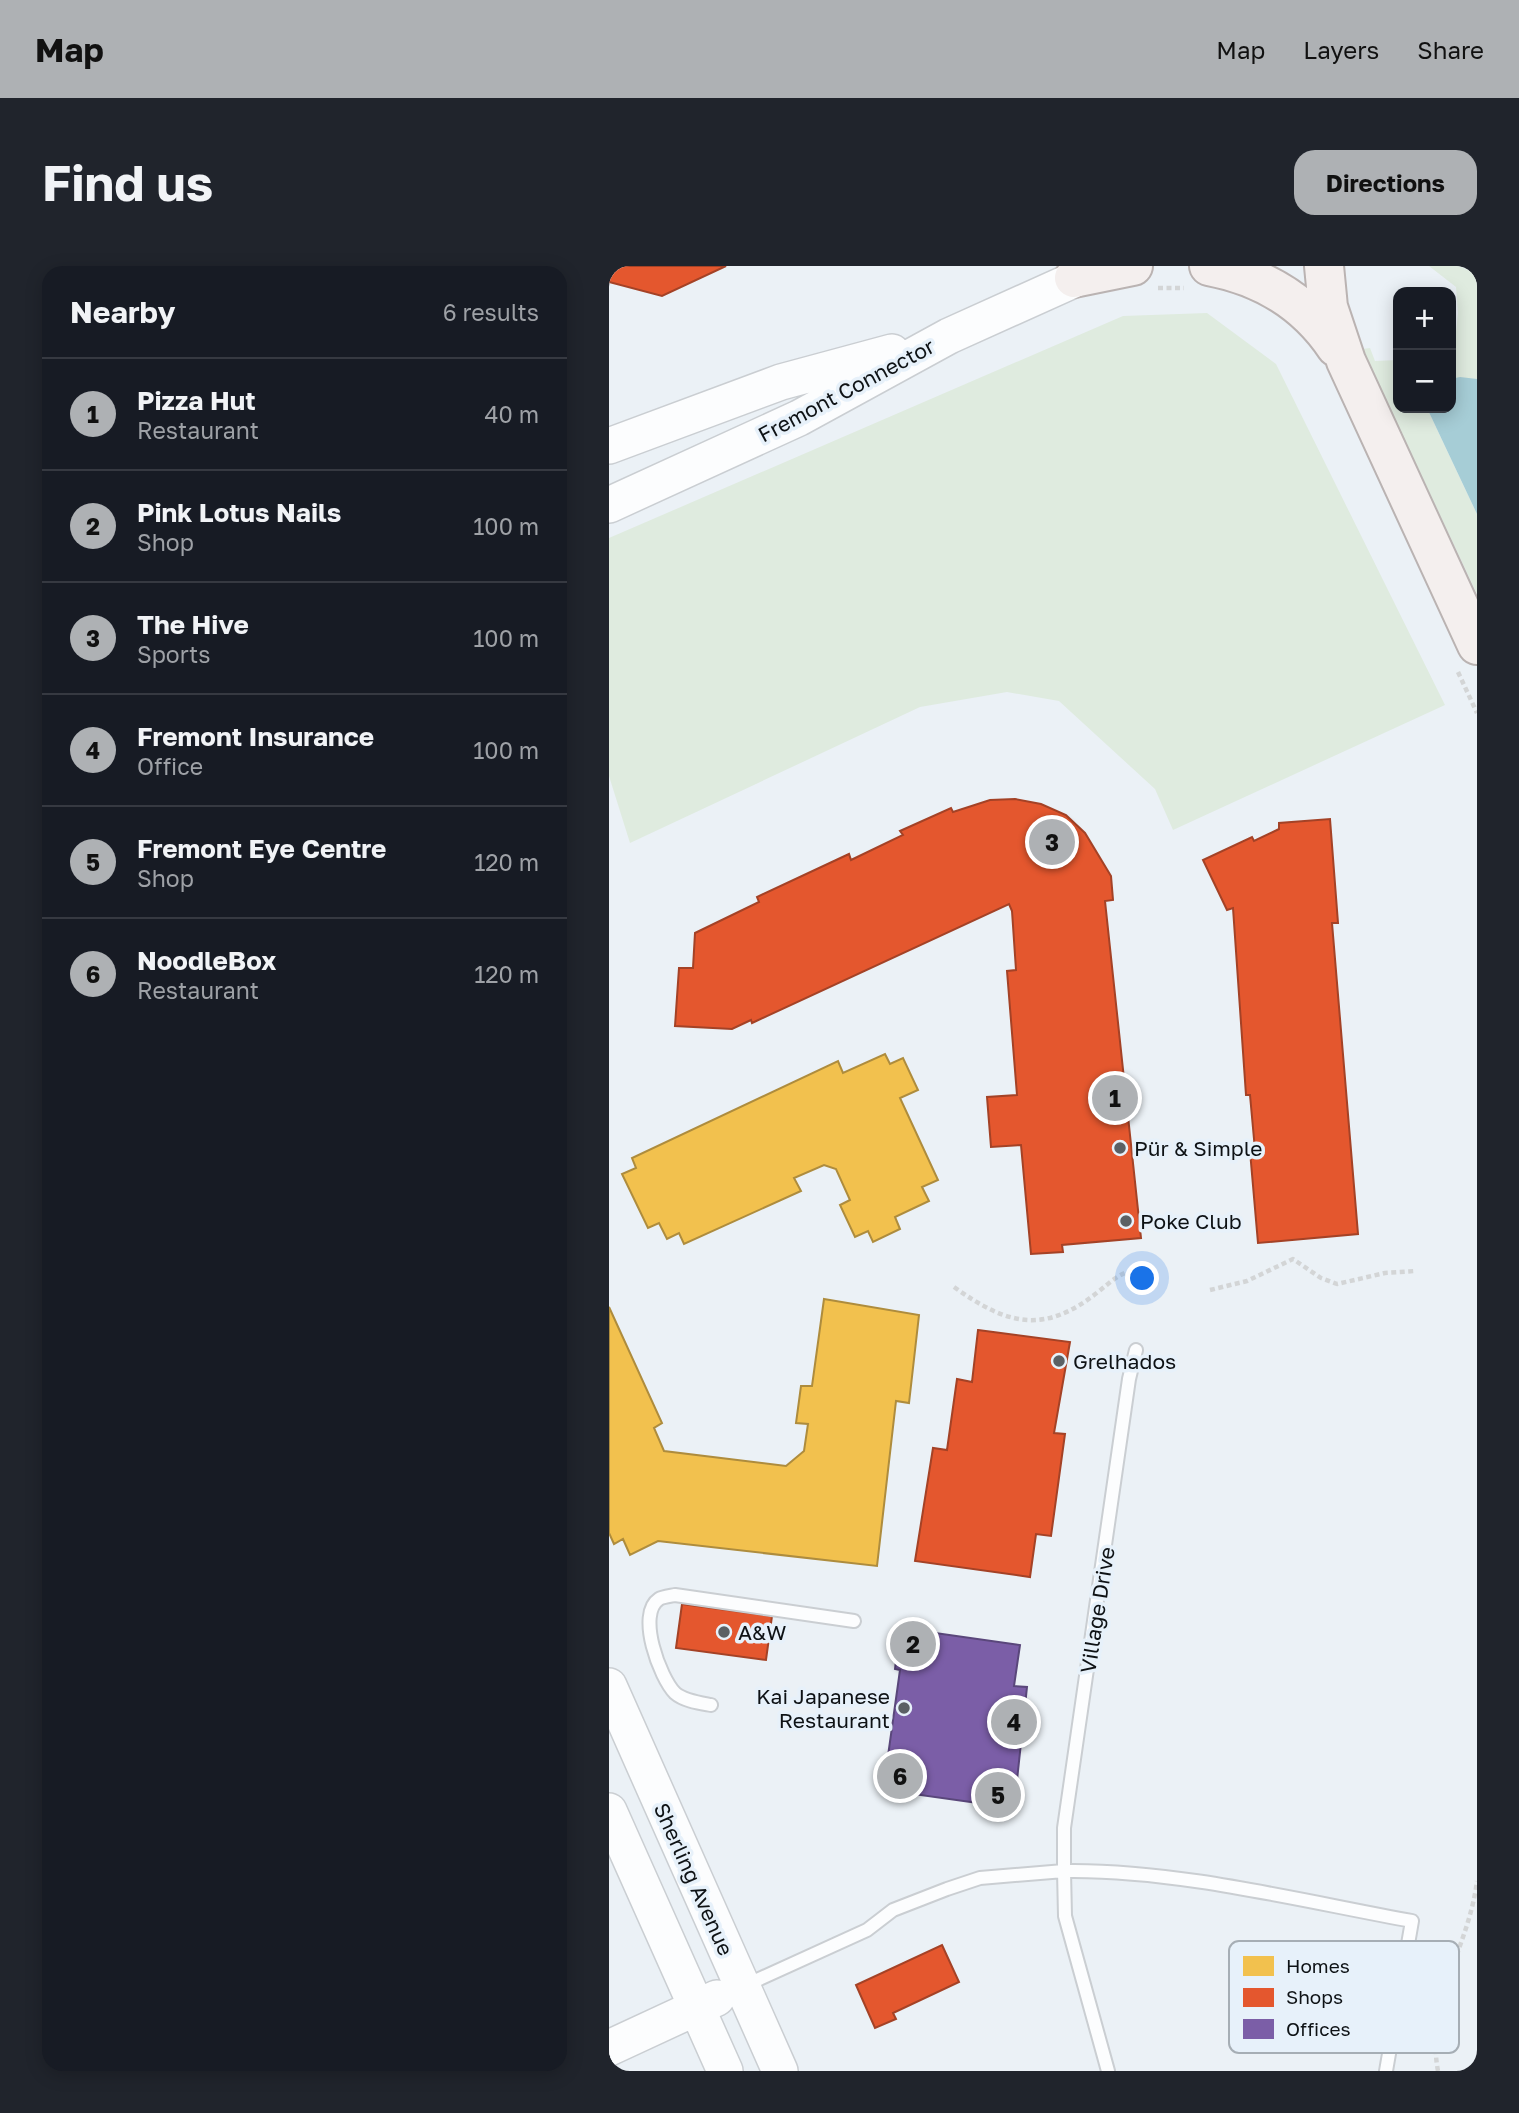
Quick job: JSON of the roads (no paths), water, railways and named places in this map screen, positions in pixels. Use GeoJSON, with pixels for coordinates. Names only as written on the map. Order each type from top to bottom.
{"type":"FeatureCollection","features":[{"type":"Feature","properties":{"kind":"main road"},"geometry":{"type":"LineString","coordinates":[[1324,266],[1328,307],[1346,361],[1477,645]]}},
{"type":"Feature","properties":{"kind":"main road"},"geometry":{"type":"LineString","coordinates":[[949,336],[1091,270],[1143,277]]}},
{"type":"Feature","properties":{"kind":"main road"},"geometry":{"type":"LineString","coordinates":[[1203,278],[1249,276],[1284,295],[1320,325],[1346,361]]}},
{"type":"Feature","properties":{"kind":"main road","name":"Fremont Connector"},"geometry":{"type":"LineString","coordinates":[[609,446],[781,382],[949,336]]}},
{"type":"Feature","properties":{"kind":"main road","name":"Fremont Connector"},"geometry":{"type":"LineString","coordinates":[[609,505],[799,418],[949,336]]}},
{"type":"Feature","properties":{"kind":"main road","name":"Sherling Avenue"},"geometry":{"type":"LineString","coordinates":[[609,1686],[781,2071]]}},
{"type":"Feature","properties":{"kind":"main road"},"geometry":{"type":"LineString","coordinates":[[609,1811],[725,2071]]}},
{"type":"Feature","properties":{"kind":"main road"},"geometry":{"type":"LineString","coordinates":[[609,2048],[742,1986]]}},
{"type":"Feature","properties":{"kind":"lane","name":"Village Drive"},"geometry":{"type":"LineString","coordinates":[[1108,2071],[1065,1916],[1064,1828],[1129,1379],[1136,1350]]}},
{"type":"Feature","properties":{"kind":"lane"},"geometry":{"type":"LineString","coordinates":[[711,1705],[676,1694],[664,1677],[648,1629],[650,1611],[659,1599],[675,1595],[854,1621]]}},
{"type":"Feature","properties":{"kind":"lane"},"geometry":{"type":"LineString","coordinates":[[742,1986],[867,1930],[894,1910],[947,1889],[980,1878],[1064,1871],[1104,1870],[1229,1888],[1412,1921],[1409,1941]]}},
{"type":"Feature","properties":{"kind":"lane"},"geometry":{"type":"LineString","coordinates":[[1386,2071],[1389,2053]]}},
{"type":"Feature","properties":{"kind":"water"},"geometry":{"type":"Polygon","coordinates":[[[1456,378],[1477,379],[1477,514],[1429,413],[1456,413],[1456,378]]]}},
{"type":"Feature","properties":{"kind":"place","name":"The Hive"},"geometry":{"type":"Point","coordinates":[1052,842]}},
{"type":"Feature","properties":{"kind":"place","name":"Pizza Hut"},"geometry":{"type":"Point","coordinates":[1115,1098]}},
{"type":"Feature","properties":{"kind":"place","name":"Pür & Simple"},"geometry":{"type":"Point","coordinates":[1120,1148]}},
{"type":"Feature","properties":{"kind":"place","name":"Poke Club"},"geometry":{"type":"Point","coordinates":[1126,1221]}},
{"type":"Feature","properties":{"kind":"place","name":"Grelhados"},"geometry":{"type":"Point","coordinates":[1059,1361]}},
{"type":"Feature","properties":{"kind":"place","name":"A&W"},"geometry":{"type":"Point","coordinates":[724,1632]}},
{"type":"Feature","properties":{"kind":"place","name":"Pink Lotus Nails"},"geometry":{"type":"Point","coordinates":[913,1644]}},
{"type":"Feature","properties":{"kind":"place","name":"Kai Japanese Restaurant"},"geometry":{"type":"Point","coordinates":[904,1708]}},
{"type":"Feature","properties":{"kind":"place","name":"Fremont Insurance"},"geometry":{"type":"Point","coordinates":[1014,1722]}},
{"type":"Feature","properties":{"kind":"place","name":"NoodleBox"},"geometry":{"type":"Point","coordinates":[900,1776]}},
{"type":"Feature","properties":{"kind":"place","name":"Fremont Eye Centre"},"geometry":{"type":"Point","coordinates":[998,1795]}}]}
